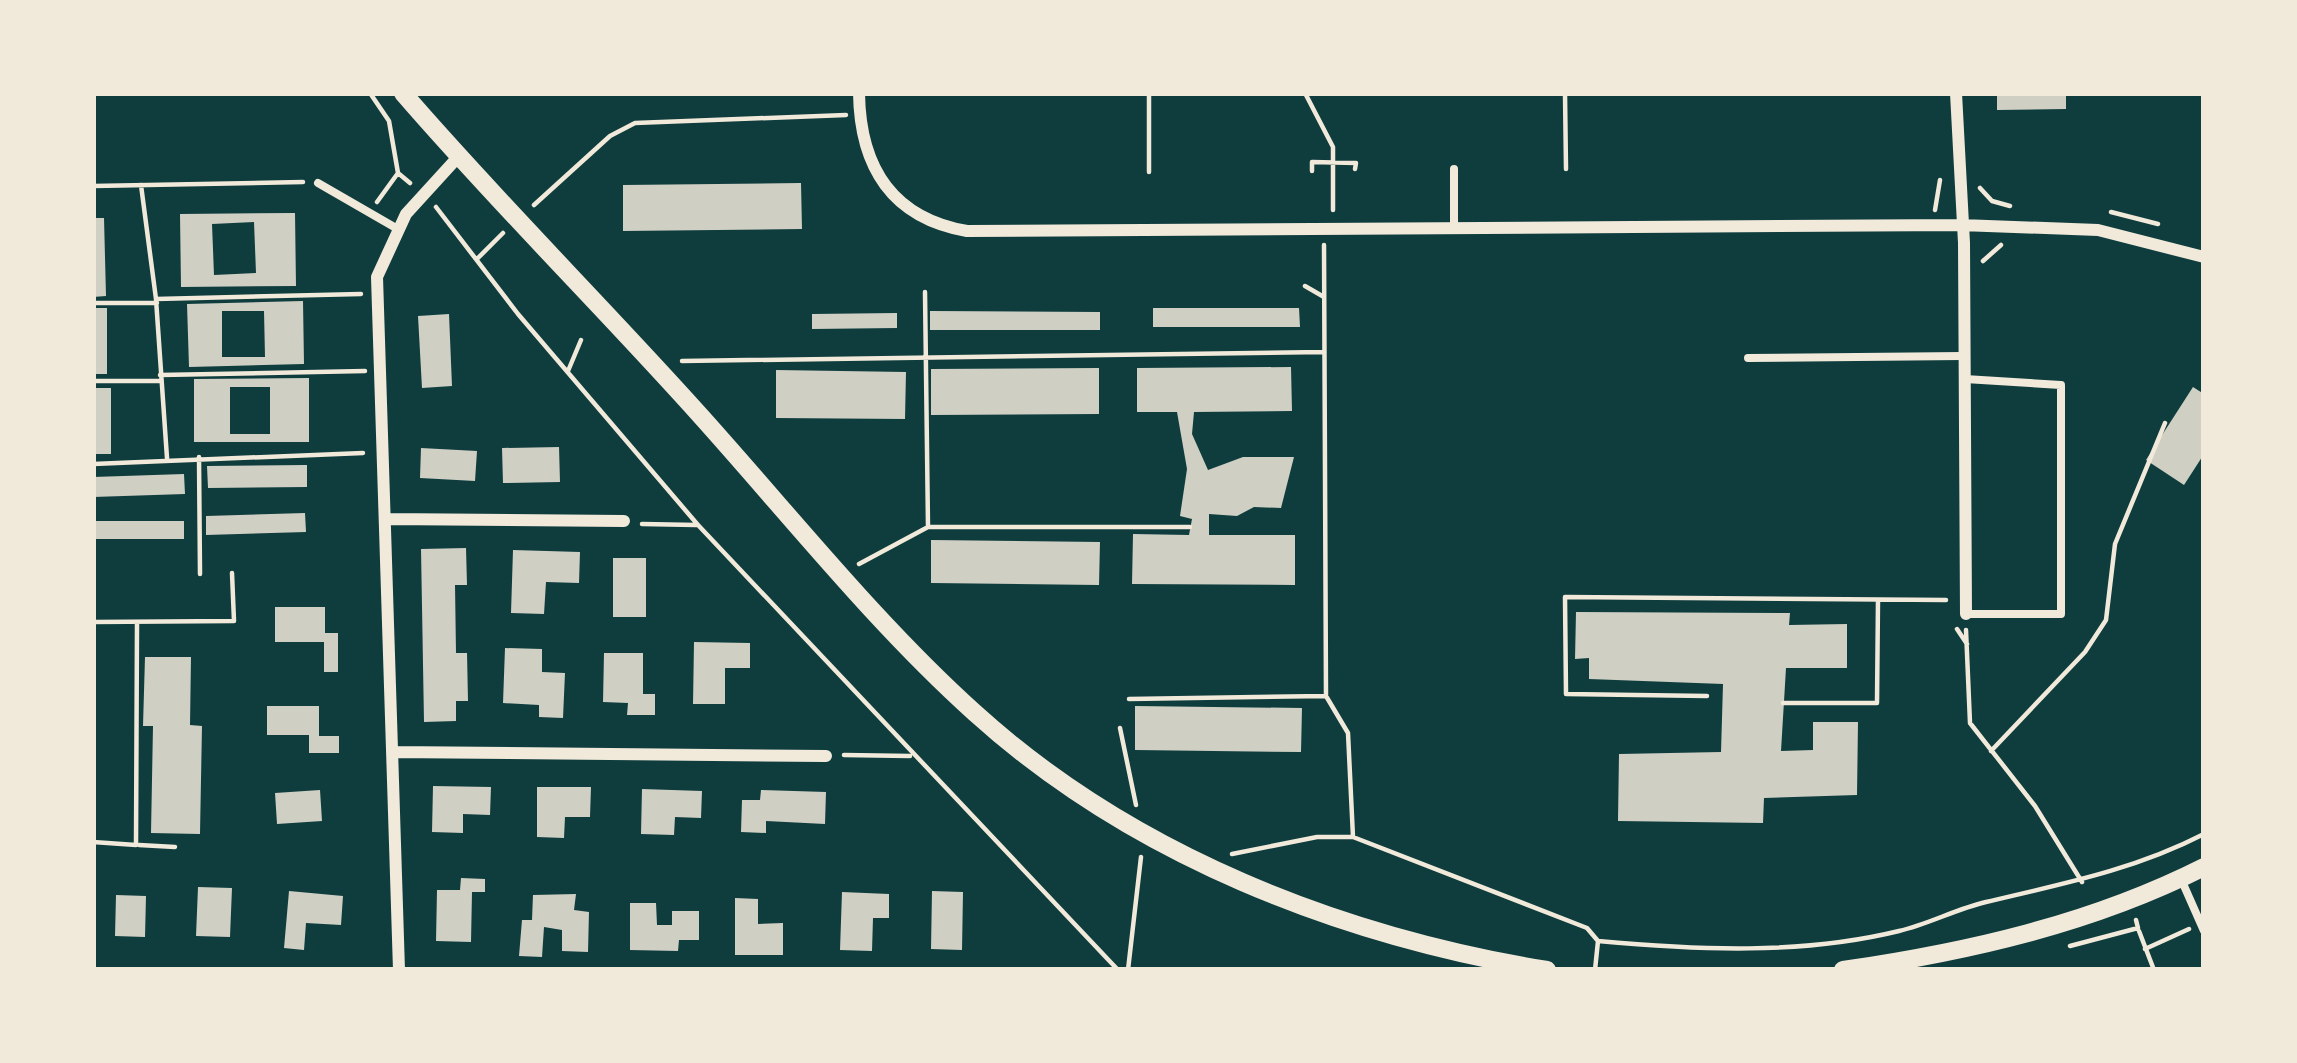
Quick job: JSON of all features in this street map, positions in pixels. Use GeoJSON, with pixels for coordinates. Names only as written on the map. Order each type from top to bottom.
{"type":"FeatureCollection","features":[{"type":"Feature","properties":{"kind":"street"},"geometry":{"type":"LineString","coordinates":[[403,93],[932,672],[1025,754],[1132,827],[1223,873],[1371,929],[1547,970]]}},
{"type":"Feature","properties":{"kind":"street"},"geometry":{"type":"LineString","coordinates":[[859,93],[859,115],[874,172],[915,215],[967,231],[1961,225],[2098,230],[2204,257]]}},
{"type":"Feature","properties":{"kind":"street"},"geometry":{"type":"LineString","coordinates":[[1956,93],[1965,356],[1966,614]]}},
{"type":"Feature","properties":{"kind":"street"},"geometry":{"type":"LineString","coordinates":[[400,970],[376,294],[381,259],[396,229],[458,157]]}},
{"type":"Feature","properties":{"kind":"street"},"geometry":{"type":"LineString","coordinates":[[385,519],[624,520]]}},
{"type":"Feature","properties":{"kind":"street"},"geometry":{"type":"LineString","coordinates":[[392,752],[826,756]]}},
{"type":"Feature","properties":{"kind":"street"},"geometry":{"type":"LineString","coordinates":[[1844,970],[2036,931],[2204,867]]}},
{"type":"Feature","properties":{"kind":"lane"},"geometry":{"type":"LineString","coordinates":[[1454,169],[1454,227]]}},
{"type":"Feature","properties":{"kind":"lane"},"geometry":{"type":"LineString","coordinates":[[319,183],[396,229]]}},
{"type":"Feature","properties":{"kind":"lane"},"geometry":{"type":"LineString","coordinates":[[1748,358],[1965,356]]}},
{"type":"Feature","properties":{"kind":"lane"},"geometry":{"type":"LineString","coordinates":[[1965,379],[2061,385],[2062,443],[2061,614],[1966,614]]}},
{"type":"Feature","properties":{"kind":"lane"},"geometry":{"type":"LineString","coordinates":[[2181,879],[2202,928]]}},
{"type":"Feature","properties":{"kind":"path"},"geometry":{"type":"LineString","coordinates":[[370,93],[389,121],[398,173],[423,193],[698,525],[1118,970]]}},
{"type":"Feature","properties":{"kind":"path"},"geometry":{"type":"LineString","coordinates":[[1149,93],[1149,172]]}},
{"type":"Feature","properties":{"kind":"path"},"geometry":{"type":"LineString","coordinates":[[1305,93],[1333,148],[1324,297],[1326,696],[1348,733],[1353,837]]}},
{"type":"Feature","properties":{"kind":"path"},"geometry":{"type":"LineString","coordinates":[[1565,93],[1566,169]]}},
{"type":"Feature","properties":{"kind":"path"},"geometry":{"type":"LineString","coordinates":[[477,259],[610,136],[635,123],[859,115]]}},
{"type":"Feature","properties":{"kind":"path"},"geometry":{"type":"LineString","coordinates":[[1312,171],[1312,162],[1355,163],[1355,170]]}},
{"type":"Feature","properties":{"kind":"path"},"geometry":{"type":"LineString","coordinates":[[370,211],[398,173]]}},
{"type":"Feature","properties":{"kind":"path"},"geometry":{"type":"LineString","coordinates":[[93,186],[319,183]]}},
{"type":"Feature","properties":{"kind":"path"},"geometry":{"type":"LineString","coordinates":[[141,185],[156,301],[167,458]]}},
{"type":"Feature","properties":{"kind":"path"},"geometry":{"type":"LineString","coordinates":[[1305,286],[1324,297]]}},
{"type":"Feature","properties":{"kind":"path"},"geometry":{"type":"LineString","coordinates":[[925,292],[928,527]]}},
{"type":"Feature","properties":{"kind":"path"},"geometry":{"type":"LineString","coordinates":[[93,303],[376,294]]}},
{"type":"Feature","properties":{"kind":"path"},"geometry":{"type":"LineString","coordinates":[[568,371],[581,340]]}},
{"type":"Feature","properties":{"kind":"path"},"geometry":{"type":"LineString","coordinates":[[667,347],[683,362],[1324,352]]}},
{"type":"Feature","properties":{"kind":"path"},"geometry":{"type":"LineString","coordinates":[[93,380],[379,371]]}},
{"type":"Feature","properties":{"kind":"path"},"geometry":{"type":"LineString","coordinates":[[1991,751],[2085,652],[2106,620],[2115,544],[2165,423]]}},
{"type":"Feature","properties":{"kind":"path"},"geometry":{"type":"LineString","coordinates":[[93,464],[382,453]]}},
{"type":"Feature","properties":{"kind":"path"},"geometry":{"type":"LineString","coordinates":[[199,457],[200,574]]}},
{"type":"Feature","properties":{"kind":"path"},"geometry":{"type":"LineString","coordinates":[[624,520],[698,525]]}},
{"type":"Feature","properties":{"kind":"path"},"geometry":{"type":"LineString","coordinates":[[842,573],[928,527],[1190,527]]}},
{"type":"Feature","properties":{"kind":"path"},"geometry":{"type":"LineString","coordinates":[[93,622],[234,621],[232,573]]}},
{"type":"Feature","properties":{"kind":"path"},"geometry":{"type":"LineString","coordinates":[[1707,696],[1566,694],[1565,597],[1952,600]]}},
{"type":"Feature","properties":{"kind":"path"},"geometry":{"type":"LineString","coordinates":[[1784,703],[1877,703],[1878,600]]}},
{"type":"Feature","properties":{"kind":"path"},"geometry":{"type":"LineString","coordinates":[[1966,614],[1967,716],[2036,806],[2082,882]]}},
{"type":"Feature","properties":{"kind":"path"},"geometry":{"type":"LineString","coordinates":[[136,623],[136,845]]}},
{"type":"Feature","properties":{"kind":"path"},"geometry":{"type":"LineString","coordinates":[[1129,699],[1326,696]]}},
{"type":"Feature","properties":{"kind":"path"},"geometry":{"type":"LineString","coordinates":[[826,756],[912,756]]}},
{"type":"Feature","properties":{"kind":"path"},"geometry":{"type":"LineString","coordinates":[[1223,873],[1231,854],[1317,837],[1353,837],[1587,928],[1598,941],[1730,950],[1898,932],[1969,906],[2082,882],[2167,853],[2204,834]]}},
{"type":"Feature","properties":{"kind":"path"},"geometry":{"type":"LineString","coordinates":[[93,842],[175,848]]}},
{"type":"Feature","properties":{"kind":"path"},"geometry":{"type":"LineString","coordinates":[[2138,928],[2154,970]]}},
{"type":"Feature","properties":{"kind":"path"},"geometry":{"type":"LineString","coordinates":[[2145,949],[2202,928]]}},
{"type":"Feature","properties":{"kind":"path"},"geometry":{"type":"LineString","coordinates":[[1595,970],[1598,941]]}},
{"type":"Feature","properties":{"kind":"building"},"geometry":{"type":"Polygon","coordinates":[[[1997,93],[2066,93],[2066,109],[1997,110],[1997,93]]]}},
{"type":"Feature","properties":{"kind":"building"},"geometry":{"type":"Polygon","coordinates":[[[801,183],[802,229],[623,231],[623,185],[801,183]]]}},
{"type":"Feature","properties":{"kind":"building"},"geometry":{"type":"Polygon","coordinates":[[[295,213],[296,286],[181,287],[180,214],[295,213]],[[254,222],[212,224],[214,275],[256,273],[254,222]]]}},
{"type":"Feature","properties":{"kind":"building"},"geometry":{"type":"Polygon","coordinates":[[[93,218],[104,218],[106,296],[93,297],[93,218]]]}},
{"type":"Feature","properties":{"kind":"building"},"geometry":{"type":"Polygon","coordinates":[[[303,301],[304,364],[189,367],[187,304],[303,301]],[[222,311],[222,357],[265,357],[264,311],[222,311]]]}},
{"type":"Feature","properties":{"kind":"building"},"geometry":{"type":"Polygon","coordinates":[[[93,308],[107,308],[107,374],[93,374],[93,308]]]}},
{"type":"Feature","properties":{"kind":"building"},"geometry":{"type":"Polygon","coordinates":[[[1153,308],[1299,308],[1300,327],[1153,327],[1153,308]]]}},
{"type":"Feature","properties":{"kind":"building"},"geometry":{"type":"Polygon","coordinates":[[[930,311],[1100,312],[1100,330],[930,330],[930,311]]]}},
{"type":"Feature","properties":{"kind":"building"},"geometry":{"type":"Polygon","coordinates":[[[897,313],[897,328],[812,329],[812,314],[897,313]]]}},
{"type":"Feature","properties":{"kind":"building"},"geometry":{"type":"Polygon","coordinates":[[[449,314],[452,386],[422,388],[418,316],[449,314]]]}},
{"type":"Feature","properties":{"kind":"building"},"geometry":{"type":"Polygon","coordinates":[[[1291,367],[1292,411],[1194,412],[1192,434],[1208,470],[1243,457],[1294,457],[1281,508],[1254,507],[1237,516],[1209,514],[1209,535],[1295,535],[1295,585],[1132,584],[1133,534],[1189,535],[1192,519],[1180,516],[1187,469],[1177,412],[1137,412],[1137,368],[1291,367]]]}},
{"type":"Feature","properties":{"kind":"building"},"geometry":{"type":"Polygon","coordinates":[[[1099,368],[1099,414],[931,415],[931,369],[1099,368]]]}},
{"type":"Feature","properties":{"kind":"building"},"geometry":{"type":"Polygon","coordinates":[[[776,370],[906,372],[905,419],[776,418],[776,370]]]}},
{"type":"Feature","properties":{"kind":"building"},"geometry":{"type":"Polygon","coordinates":[[[309,378],[309,442],[194,442],[194,379],[309,378]],[[230,387],[230,434],[270,434],[270,387],[230,387]]]}},
{"type":"Feature","properties":{"kind":"building"},"geometry":{"type":"Polygon","coordinates":[[[2193,387],[2204,394],[2204,454],[2184,485],[2146,460],[2193,387]]]}},
{"type":"Feature","properties":{"kind":"building"},"geometry":{"type":"Polygon","coordinates":[[[93,388],[111,388],[111,454],[93,454],[93,388]]]}},
{"type":"Feature","properties":{"kind":"building"},"geometry":{"type":"Polygon","coordinates":[[[559,447],[560,482],[503,483],[502,448],[559,447]]]}},
{"type":"Feature","properties":{"kind":"building"},"geometry":{"type":"Polygon","coordinates":[[[421,448],[477,451],[475,481],[420,478],[421,448]]]}},
{"type":"Feature","properties":{"kind":"building"},"geometry":{"type":"Polygon","coordinates":[[[307,465],[307,487],[208,488],[207,466],[307,465]]]}},
{"type":"Feature","properties":{"kind":"building"},"geometry":{"type":"Polygon","coordinates":[[[184,474],[185,494],[93,497],[93,477],[184,474]]]}},
{"type":"Feature","properties":{"kind":"building"},"geometry":{"type":"Polygon","coordinates":[[[305,513],[306,532],[206,535],[206,516],[305,513]]]}},
{"type":"Feature","properties":{"kind":"building"},"geometry":{"type":"Polygon","coordinates":[[[93,521],[184,521],[184,539],[93,539],[93,521]]]}},
{"type":"Feature","properties":{"kind":"building"},"geometry":{"type":"Polygon","coordinates":[[[931,540],[1100,542],[1099,585],[931,583],[931,540]]]}},
{"type":"Feature","properties":{"kind":"building"},"geometry":{"type":"Polygon","coordinates":[[[466,548],[467,585],[455,585],[456,653],[467,653],[468,701],[456,701],[456,721],[424,722],[421,549],[466,548]]]}},
{"type":"Feature","properties":{"kind":"building"},"geometry":{"type":"Polygon","coordinates":[[[513,550],[580,552],[579,583],[546,582],[544,614],[511,613],[513,550]]]}},
{"type":"Feature","properties":{"kind":"building"},"geometry":{"type":"Polygon","coordinates":[[[613,558],[646,558],[646,617],[613,617],[613,558]]]}},
{"type":"Feature","properties":{"kind":"building"},"geometry":{"type":"Polygon","coordinates":[[[275,607],[325,607],[325,633],[338,633],[338,672],[324,672],[324,642],[275,642],[275,607]]]}},
{"type":"Feature","properties":{"kind":"building"},"geometry":{"type":"Polygon","coordinates":[[[1576,612],[1790,613],[1789,625],[1847,624],[1847,668],[1786,668],[1781,751],[1813,750],[1813,722],[1858,722],[1857,795],[1764,798],[1763,823],[1618,821],[1619,754],[1721,752],[1723,684],[1589,679],[1589,658],[1575,659],[1576,612]]]}},
{"type":"Feature","properties":{"kind":"building"},"geometry":{"type":"Polygon","coordinates":[[[694,642],[750,643],[750,668],[725,668],[725,704],[693,704],[694,642]]]}},
{"type":"Feature","properties":{"kind":"building"},"geometry":{"type":"Polygon","coordinates":[[[505,648],[542,649],[542,672],[565,673],[563,718],[539,717],[539,705],[503,703],[505,648]]]}},
{"type":"Feature","properties":{"kind":"building"},"geometry":{"type":"Polygon","coordinates":[[[604,653],[643,653],[643,694],[655,694],[655,715],[627,715],[628,703],[603,702],[604,653]]]}},
{"type":"Feature","properties":{"kind":"building"},"geometry":{"type":"Polygon","coordinates":[[[145,657],[191,657],[190,725],[202,726],[200,834],[151,833],[153,726],[143,726],[145,657]]]}},
{"type":"Feature","properties":{"kind":"building"},"geometry":{"type":"Polygon","coordinates":[[[267,706],[319,706],[319,736],[339,736],[339,753],[309,753],[309,735],[267,735],[267,706]]]}},
{"type":"Feature","properties":{"kind":"building"},"geometry":{"type":"Polygon","coordinates":[[[1135,706],[1302,708],[1301,752],[1135,750],[1135,706]]]}},
{"type":"Feature","properties":{"kind":"building"},"geometry":{"type":"Polygon","coordinates":[[[433,786],[491,787],[490,815],[463,814],[463,833],[432,832],[433,786]]]}},
{"type":"Feature","properties":{"kind":"building"},"geometry":{"type":"Polygon","coordinates":[[[537,787],[591,787],[590,817],[565,817],[564,838],[537,837],[537,787]]]}},
{"type":"Feature","properties":{"kind":"building"},"geometry":{"type":"Polygon","coordinates":[[[642,789],[702,791],[701,818],[675,817],[674,835],[641,834],[642,789]]]}},
{"type":"Feature","properties":{"kind":"building"},"geometry":{"type":"Polygon","coordinates":[[[320,790],[322,821],[277,824],[275,793],[320,790]]]}},
{"type":"Feature","properties":{"kind":"building"},"geometry":{"type":"Polygon","coordinates":[[[761,790],[826,792],[825,824],[766,821],[766,833],[741,832],[742,800],[760,800],[761,790]]]}},
{"type":"Feature","properties":{"kind":"building"},"geometry":{"type":"Polygon","coordinates":[[[461,878],[485,879],[485,892],[472,892],[471,942],[436,941],[437,890],[460,890],[461,878]]]}},
{"type":"Feature","properties":{"kind":"building"},"geometry":{"type":"Polygon","coordinates":[[[198,887],[232,888],[230,937],[196,936],[198,887]]]}},
{"type":"Feature","properties":{"kind":"building"},"geometry":{"type":"Polygon","coordinates":[[[289,891],[343,896],[341,925],[306,923],[304,950],[284,948],[289,891]]]}},
{"type":"Feature","properties":{"kind":"building"},"geometry":{"type":"Polygon","coordinates":[[[932,891],[963,892],[962,950],[931,949],[932,891]]]}},
{"type":"Feature","properties":{"kind":"building"},"geometry":{"type":"Polygon","coordinates":[[[842,892],[889,894],[889,918],[873,918],[872,951],[840,950],[842,892]]]}},
{"type":"Feature","properties":{"kind":"building"},"geometry":{"type":"Polygon","coordinates":[[[576,894],[574,910],[589,912],[588,952],[562,951],[562,930],[544,927],[542,957],[519,956],[522,920],[532,920],[533,895],[576,894]]]}},
{"type":"Feature","properties":{"kind":"building"},"geometry":{"type":"Polygon","coordinates":[[[116,895],[146,896],[145,937],[115,936],[116,895]]]}},
{"type":"Feature","properties":{"kind":"building"},"geometry":{"type":"Polygon","coordinates":[[[735,898],[758,899],[758,924],[783,923],[783,955],[735,955],[735,898]]]}},
{"type":"Feature","properties":{"kind":"building"},"geometry":{"type":"Polygon","coordinates":[[[630,903],[656,903],[657,925],[672,925],[672,911],[699,911],[699,940],[679,940],[678,951],[630,950],[630,903]]]}}]}
